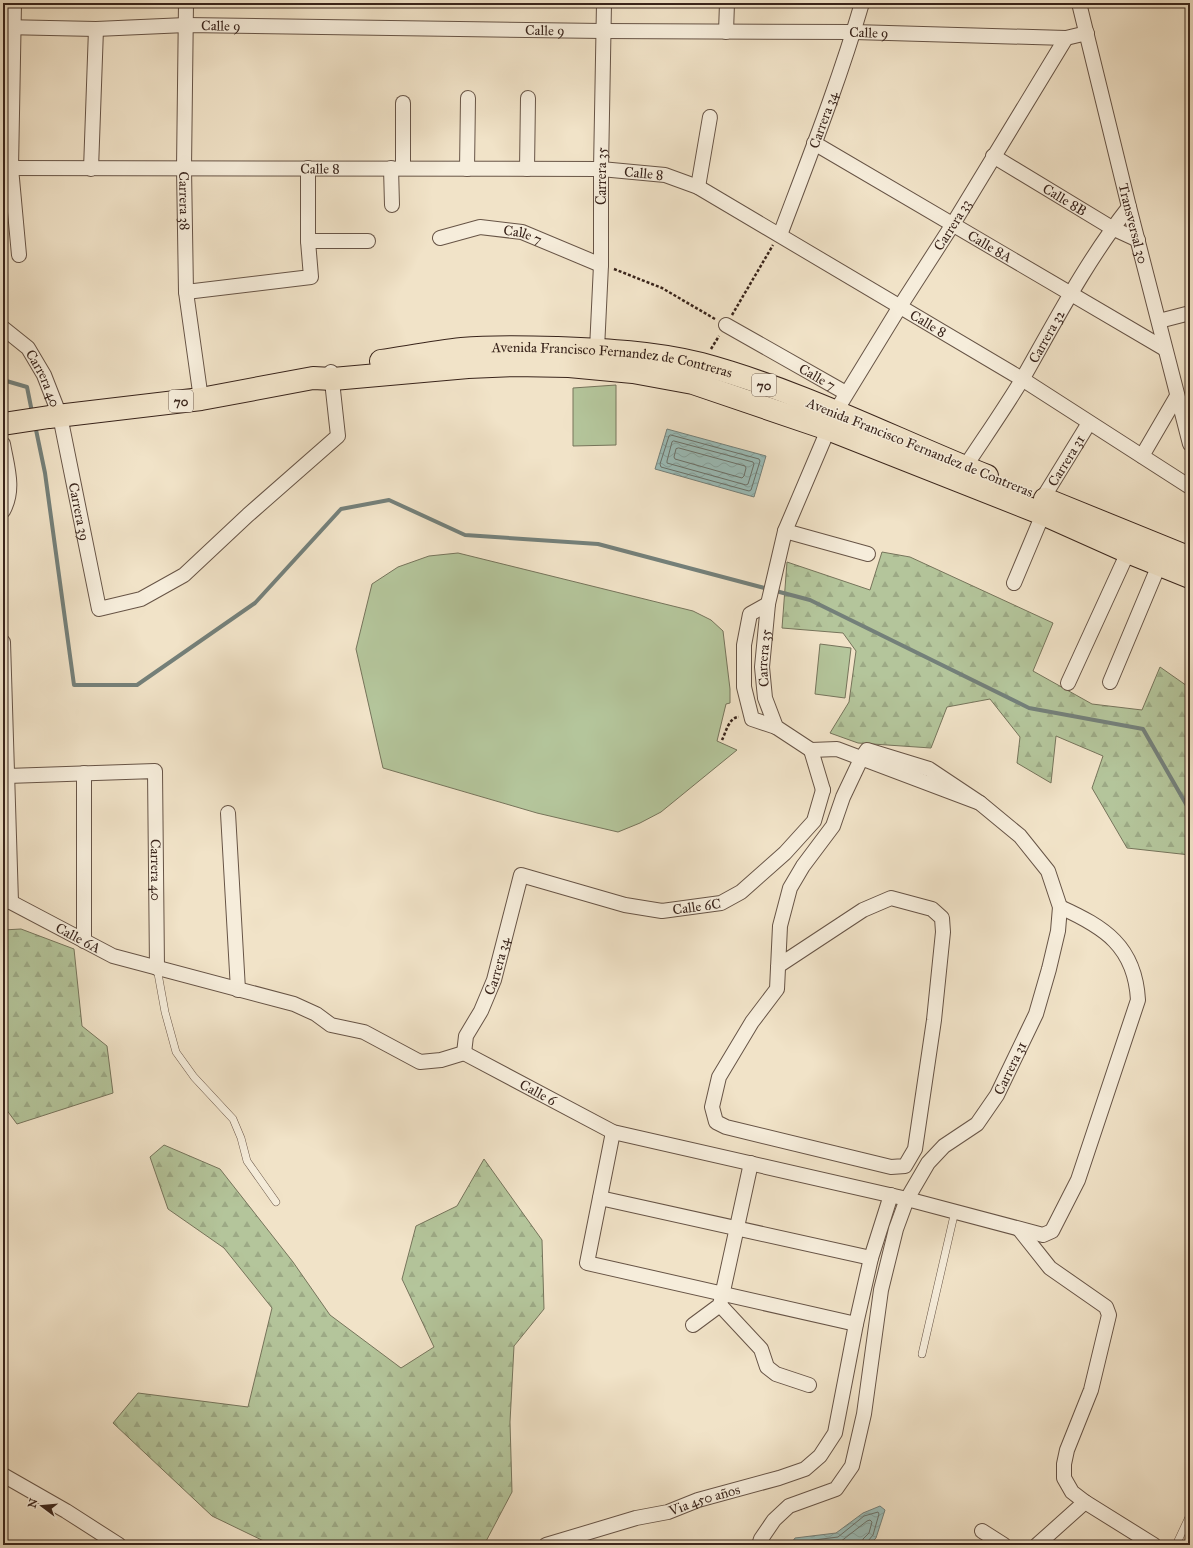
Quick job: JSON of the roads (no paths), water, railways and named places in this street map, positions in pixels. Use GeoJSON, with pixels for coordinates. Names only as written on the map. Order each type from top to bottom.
{"type":"FeatureCollection","features":[{"type":"Feature","properties":{"kind":"main road","name":"Avenida Francisco Fernandez de Contreras"},"geometry":{"type":"LineString","coordinates":[[11,423],[54,416],[201,399],[462,349],[507,347],[597,349],[641,353],[701,364],[837,411],[965,467],[1043,506],[1128,552],[1190,577]]}},
{"type":"Feature","properties":{"kind":"main road","name":"Avenida Francisco Fernandez de Contreras"},"geometry":{"type":"LineString","coordinates":[[325,375],[514,365],[569,366],[633,372],[837,411],[1043,506],[1190,558]]}},
{"type":"Feature","properties":{"kind":"street"},"geometry":{"type":"LineString","coordinates":[[14,3],[8,28],[7,168],[18,255]]}},
{"type":"Feature","properties":{"kind":"street","name":"Carrera 38"},"geometry":{"type":"LineString","coordinates":[[186,3],[184,168],[186,292],[201,399]]}},
{"type":"Feature","properties":{"kind":"street","name":"Carrera 35"},"geometry":{"type":"LineString","coordinates":[[597,349],[602,265],[601,169],[604,3]]}},
{"type":"Feature","properties":{"kind":"street"},"geometry":{"type":"LineString","coordinates":[[726,32],[727,3]]}},
{"type":"Feature","properties":{"kind":"street","name":"Carrera 34"},"geometry":{"type":"LineString","coordinates":[[780,235],[854,32],[862,3]]}},
{"type":"Feature","properties":{"kind":"street","name":"Transversal 30"},"geometry":{"type":"LineString","coordinates":[[1078,3],[1087,33],[1129,207],[1190,444]]}},
{"type":"Feature","properties":{"kind":"street","name":"Calle 9"},"geometry":{"type":"LineString","coordinates":[[8,28],[96,30],[186,25],[603,31],[854,32],[1066,38],[1087,33]]}},
{"type":"Feature","properties":{"kind":"street"},"geometry":{"type":"LineString","coordinates":[[91,169],[96,30]]}},
{"type":"Feature","properties":{"kind":"street","name":"Carrera 33"},"geometry":{"type":"LineString","coordinates":[[785,531],[837,411],[1066,38]]}},
{"type":"Feature","properties":{"kind":"street"},"geometry":{"type":"LineString","coordinates":[[467,169],[468,98]]}},
{"type":"Feature","properties":{"kind":"street"},"geometry":{"type":"LineString","coordinates":[[527,169],[528,98]]}},
{"type":"Feature","properties":{"kind":"street"},"geometry":{"type":"LineString","coordinates":[[392,204],[397,168],[402,103]]}},
{"type":"Feature","properties":{"kind":"street"},"geometry":{"type":"LineString","coordinates":[[698,187],[710,117]]}},
{"type":"Feature","properties":{"kind":"street","name":"Calle 8A"},"geometry":{"type":"LineString","coordinates":[[814,143],[1165,349]]}},
{"type":"Feature","properties":{"kind":"street","name":"Calle 8B"},"geometry":{"type":"LineString","coordinates":[[994,156],[1112,228],[1138,240]]}},
{"type":"Feature","properties":{"kind":"street","name":"Calle 8"},"geometry":{"type":"LineString","coordinates":[[7,168],[601,169],[665,175],[698,187],[780,235],[899,308],[1022,379],[1190,487]]}},
{"type":"Feature","properties":{"kind":"street"},"geometry":{"type":"LineString","coordinates":[[186,292],[311,277],[308,241],[308,168]]}},
{"type":"Feature","properties":{"kind":"street","name":"Carrera 32"},"geometry":{"type":"LineString","coordinates":[[965,467],[1022,379],[1070,294],[1112,228],[1129,207]]}},
{"type":"Feature","properties":{"kind":"street","name":"Calle 7"},"geometry":{"type":"LineString","coordinates":[[440,238],[480,227],[522,232],[602,265]]}},
{"type":"Feature","properties":{"kind":"street"},"geometry":{"type":"LineString","coordinates":[[308,241],[368,241]]}},
{"type":"Feature","properties":{"kind":"street"},"geometry":{"type":"LineString","coordinates":[[1159,321],[1190,313]]}},
{"type":"Feature","properties":{"kind":"street","name":"Calle 7"},"geometry":{"type":"LineString","coordinates":[[726,325],[837,411]]}},
{"type":"Feature","properties":{"kind":"street","name":"Carrera 40"},"geometry":{"type":"LineString","coordinates":[[3,328],[28,348],[44,376],[54,416]]}},
{"type":"Feature","properties":{"kind":"street","name":"Carrera 39"},"geometry":{"type":"LineString","coordinates":[[54,416],[99,609],[140,599],[184,575],[248,515],[338,436],[325,375]]}},
{"type":"Feature","properties":{"kind":"street"},"geometry":{"type":"LineString","coordinates":[[1142,456],[1177,396]]}},
{"type":"Feature","properties":{"kind":"street","name":"Carrera 31"},"geometry":{"type":"LineString","coordinates":[[1014,583],[1043,506],[1089,423]]}},
{"type":"Feature","properties":{"kind":"street"},"geometry":{"type":"LineString","coordinates":[[3,444],[10,485],[10,496],[3,511]]}},
{"type":"Feature","properties":{"kind":"street"},"geometry":{"type":"LineString","coordinates":[[785,531],[868,554]]}},
{"type":"Feature","properties":{"kind":"street","name":"Carrera 35"},"geometry":{"type":"LineString","coordinates":[[776,727],[765,698],[762,668],[769,599],[785,531]]}},
{"type":"Feature","properties":{"kind":"street"},"geometry":{"type":"LineString","coordinates":[[1068,683],[1128,552]]}},
{"type":"Feature","properties":{"kind":"street"},"geometry":{"type":"LineString","coordinates":[[1110,682],[1159,565]]}},
{"type":"Feature","properties":{"kind":"street"},"geometry":{"type":"LineString","coordinates":[[769,599],[750,614],[744,645],[744,687],[752,719],[776,727],[811,750],[838,749],[861,759]]}},
{"type":"Feature","properties":{"kind":"street"},"geometry":{"type":"LineString","coordinates":[[3,642],[7,776],[7,900]]}},
{"type":"Feature","properties":{"kind":"street"},"geometry":{"type":"LineString","coordinates":[[811,750],[823,790],[843,797]]}},
{"type":"Feature","properties":{"kind":"street"},"geometry":{"type":"LineString","coordinates":[[778,966],[863,910],[891,898],[932,909],[942,918],[943,932],[930,1050],[915,1150],[906,1166],[891,1167],[726,1127],[716,1122],[712,1108],[719,1077],[752,1022],[777,989],[778,942],[780,926],[790,888],[803,866],[833,826],[843,797],[861,759],[867,750],[930,769],[980,803],[1020,836],[1048,871],[1060,907]]}},
{"type":"Feature","properties":{"kind":"street","name":"Carrera 40"},"geometry":{"type":"LineString","coordinates":[[84,773],[155,771],[157,968]]}},
{"type":"Feature","properties":{"kind":"street"},"geometry":{"type":"LineString","coordinates":[[7,776],[84,773],[84,941]]}},
{"type":"Feature","properties":{"kind":"street","name":"Calle 6C"},"geometry":{"type":"LineString","coordinates":[[521,875],[625,905],[662,911],[721,903],[741,892],[785,853],[814,821],[823,790]]}},
{"type":"Feature","properties":{"kind":"street"},"geometry":{"type":"LineString","coordinates":[[228,813],[238,990]]}},
{"type":"Feature","properties":{"kind":"street","name":"Carrera 34"},"geometry":{"type":"LineString","coordinates":[[464,1053],[466,1036],[480,1011],[494,980],[521,875]]}},
{"type":"Feature","properties":{"kind":"street","name":"Calle 6A"},"geometry":{"type":"LineString","coordinates":[[7,900],[113,956],[294,1004],[316,1014],[331,1025],[364,1032],[420,1062],[440,1060],[464,1053]]}},
{"type":"Feature","properties":{"kind":"street","name":"Carrera 31"},"geometry":{"type":"LineString","coordinates":[[759,1545],[761,1539],[774,1520],[789,1506],[836,1489],[852,1466],[864,1414],[881,1290],[896,1229],[907,1199],[928,1162],[944,1146],[977,1124],[997,1095],[1036,1014],[1049,970],[1058,931],[1060,907]]}},
{"type":"Feature","properties":{"kind":"street","name":"Calle 6"},"geometry":{"type":"LineString","coordinates":[[464,1053],[613,1132],[892,1195],[1043,1235],[1052,1230],[1078,1180],[1138,1000],[1137,986],[1133,970],[1124,952],[1112,938],[1088,920],[1060,907]]}},
{"type":"Feature","properties":{"kind":"street"},"geometry":{"type":"LineString","coordinates":[[778,942],[805,948]]}},
{"type":"Feature","properties":{"kind":"street"},"geometry":{"type":"LineString","coordinates":[[613,1132],[587,1263],[722,1299],[856,1324]]}},
{"type":"Feature","properties":{"kind":"street"},"geometry":{"type":"LineString","coordinates":[[693,1326],[722,1299],[752,1163]]}},
{"type":"Feature","properties":{"kind":"street","name":"Via 450 años"},"geometry":{"type":"LineString","coordinates":[[546,1545],[636,1518],[668,1512],[698,1500],[780,1478],[805,1469],[820,1456],[828,1446],[835,1433],[839,1420],[856,1324],[871,1258],[892,1195]]}},
{"type":"Feature","properties":{"kind":"street"},"geometry":{"type":"LineString","coordinates":[[600,1198],[871,1258]]}},
{"type":"Feature","properties":{"kind":"street"},"geometry":{"type":"LineString","coordinates":[[1018,1229],[1050,1268],[1106,1307],[1109,1315],[1091,1390],[1067,1450],[1064,1464],[1064,1478],[1072,1492],[1085,1502],[1154,1545]]}},
{"type":"Feature","properties":{"kind":"street"},"geometry":{"type":"LineString","coordinates":[[722,1299],[761,1349],[767,1367],[776,1374],[809,1385]]}},
{"type":"Feature","properties":{"kind":"street"},"geometry":{"type":"LineString","coordinates":[[3,1475],[119,1545]]}},
{"type":"Feature","properties":{"kind":"street"},"geometry":{"type":"LineString","coordinates":[[1037,1545],[1085,1502]]}},
{"type":"Feature","properties":{"kind":"street"},"geometry":{"type":"LineString","coordinates":[[982,1531],[1004,1545]]}},
{"type":"Feature","properties":{"kind":"lane"},"geometry":{"type":"LineString","coordinates":[[157,968],[176,1052],[194,1078],[232,1119],[241,1138],[247,1161],[276,1202]]}},
{"type":"Feature","properties":{"kind":"lane"},"geometry":{"type":"LineString","coordinates":[[922,1354],[955,1212]]}},
{"type":"Feature","properties":{"kind":"lane"},"geometry":{"type":"LineString","coordinates":[[1176,1545],[1190,1515]]}},
{"type":"Feature","properties":{"kind":"water"},"geometry":{"type":"Polygon","coordinates":[[[667,429],[766,456],[754,497],[655,469],[667,429]]]}},
{"type":"Feature","properties":{"kind":"water"},"geometry":{"type":"Polygon","coordinates":[[[880,1506],[885,1510],[876,1538],[869,1545],[790,1545],[795,1538],[836,1533],[863,1513],[880,1506]]]}},
{"type":"Feature","properties":{"kind":"waterway"},"geometry":{"type":"LineString","coordinates":[[3,380],[27,387],[32,412]]}},
{"type":"Feature","properties":{"kind":"waterway"},"geometry":{"type":"LineString","coordinates":[[35,425],[45,473],[74,685],[137,685],[255,603],[341,509],[389,500],[465,535],[598,544],[810,600],[1029,708],[1143,729],[1190,811]]}}]}
